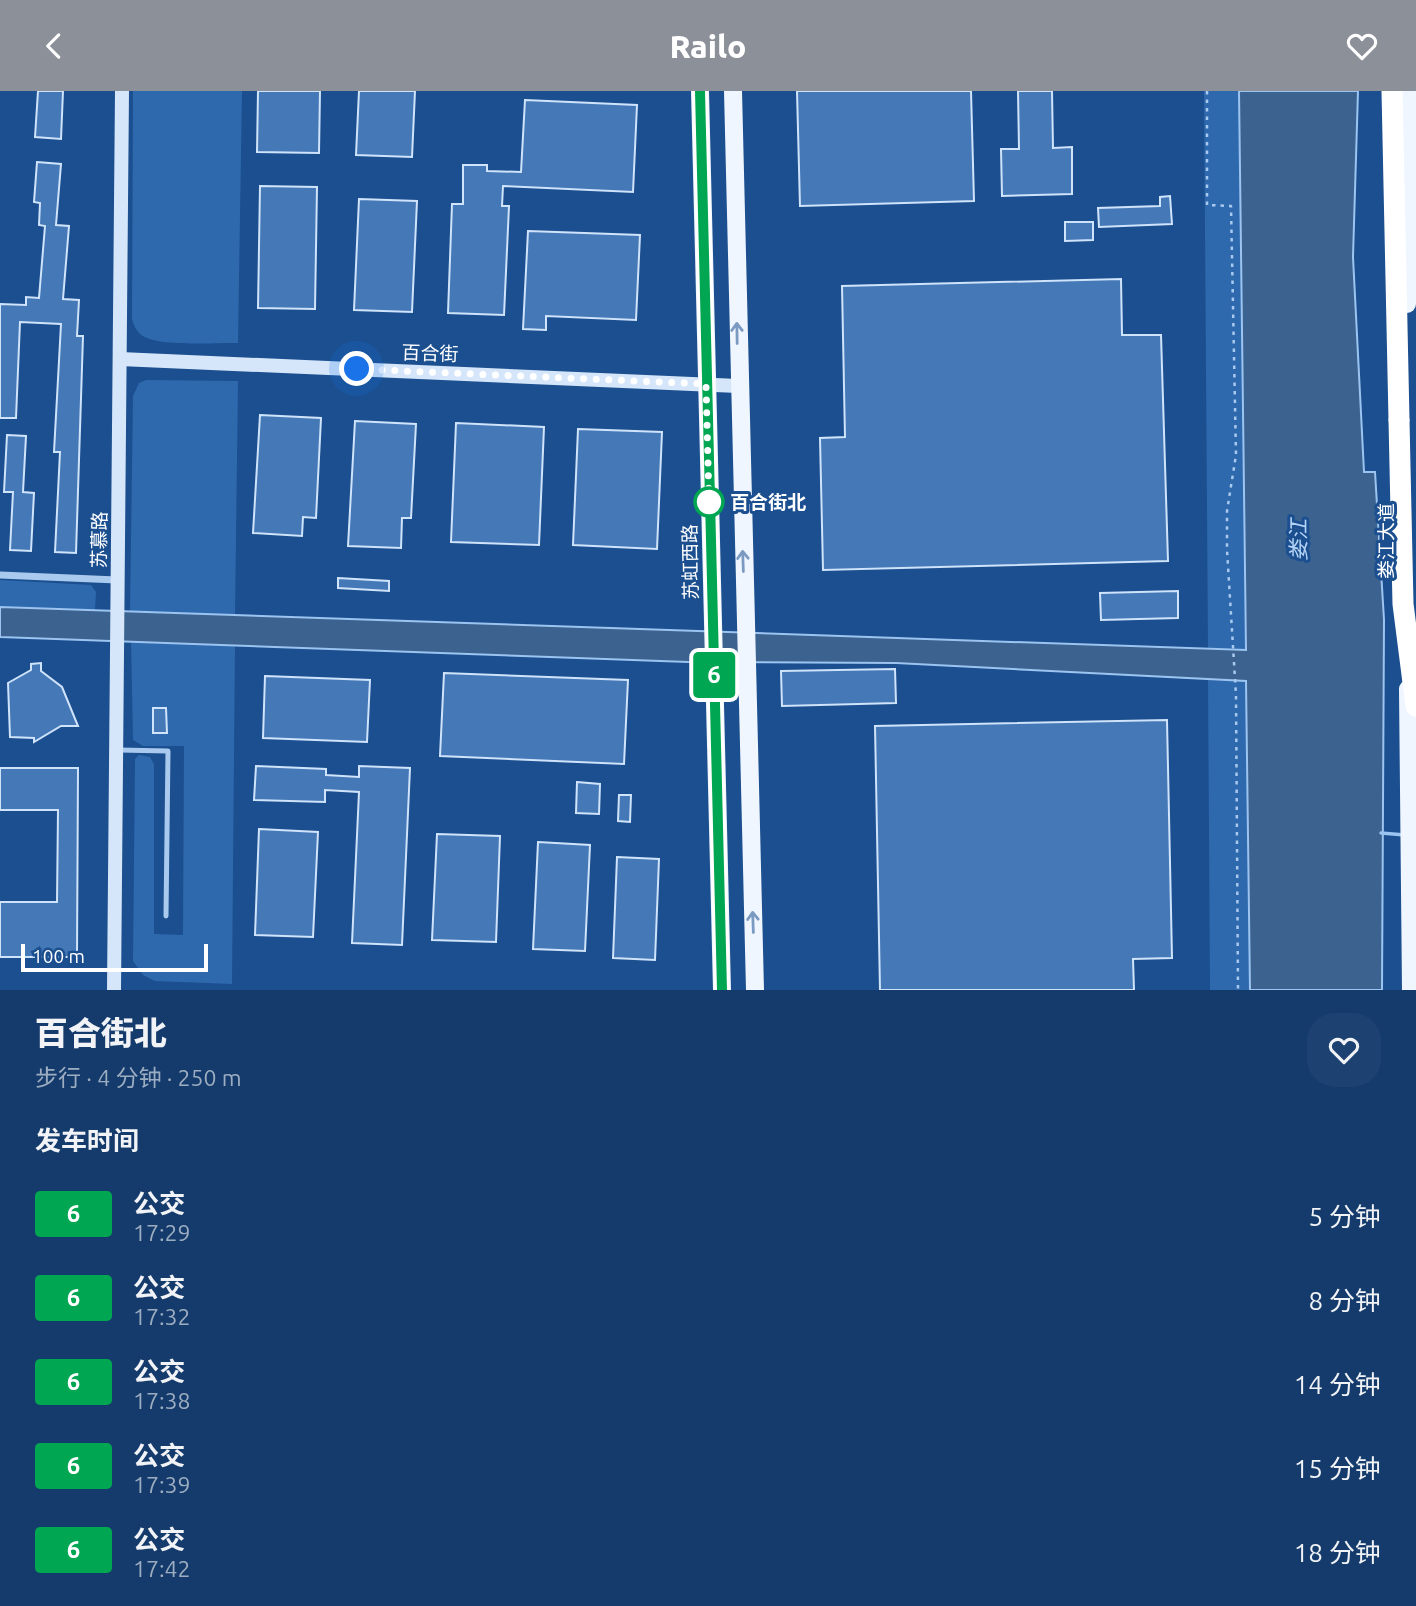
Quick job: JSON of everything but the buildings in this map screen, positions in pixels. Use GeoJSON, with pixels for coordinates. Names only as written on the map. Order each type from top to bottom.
{"type":"FeatureCollection","features":[{"type":"Feature","properties":{"kind":"highway"},"geometry":{"type":"LineString","coordinates":[[1390,91],[1403,604],[1416,706]]}},
{"type":"Feature","properties":{"kind":"main road","name":"苏慕路"},"geometry":{"type":"LineString","coordinates":[[114,990],[122,91]]}},
{"type":"Feature","properties":{"kind":"main road","name":"苏虹西路"},"geometry":{"type":"LineString","coordinates":[[700,91],[722,990]]}},
{"type":"Feature","properties":{"kind":"main road"},"geometry":{"type":"LineString","coordinates":[[733,91],[738,386],[755,990]]}},
{"type":"Feature","properties":{"kind":"main road","name":"娄江大道"},"geometry":{"type":"LineString","coordinates":[[1407,91],[1410,990]]}},
{"type":"Feature","properties":{"kind":"main road","name":"百合街"},"geometry":{"type":"LineString","coordinates":[[120,359],[738,386]]}},
{"type":"Feature","properties":{"kind":"street"},"geometry":{"type":"LineString","coordinates":[[0,575],[118,580]]}},
{"type":"Feature","properties":{"kind":"lane"},"geometry":{"type":"LineString","coordinates":[[116,750],[168,751],[166,916]]}},
{"type":"Feature","properties":{"kind":"path"},"geometry":{"type":"LineString","coordinates":[[1207,91],[1207,205],[1231,206],[1236,455],[1227,511],[1227,550],[1228,600],[1235,640],[1238,990]]}},
{"type":"Feature","properties":{"kind":"shaded area"},"geometry":{"type":"Polygon","coordinates":[[[133,91],[242,91],[238,343],[159,341],[140,334],[134,325],[133,91]]]}},
{"type":"Feature","properties":{"kind":"shaded area"},"geometry":{"type":"Polygon","coordinates":[[[1204,91],[1239,91],[1246,650],[1208,649],[1204,91]]]}},
{"type":"Feature","properties":{"kind":"shaded area"},"geometry":{"type":"Polygon","coordinates":[[[146,380],[238,381],[235,615],[130,611],[133,396],[139,383],[146,380]]]}},
{"type":"Feature","properties":{"kind":"shaded area"},"geometry":{"type":"Polygon","coordinates":[[[0,580],[91,585],[96,592],[95,610],[0,607],[0,580]]]}},
{"type":"Feature","properties":{"kind":"shaded area"},"geometry":{"type":"Polygon","coordinates":[[[131,642],[235,645],[232,984],[155,981],[143,975],[133,961],[135,759],[139,755],[150,757],[154,764],[154,934],[183,935],[184,746],[143,746],[133,740],[131,642]]]}},
{"type":"Feature","properties":{"kind":"shaded area"},"geometry":{"type":"Polygon","coordinates":[[[1208,680],[1247,681],[1250,990],[1210,990],[1208,680]]]}},
{"type":"Feature","properties":{"kind":"water","name":"娄江"},"geometry":{"type":"Polygon","coordinates":[[[1239,91],[1358,91],[1353,257],[1364,472],[1375,472],[1384,620],[1382,990],[1250,990],[1246,681],[896,663],[688,662],[0,637],[0,607],[1246,650],[1239,91]]]}},
{"type":"Feature","properties":{"kind":"waterway"},"geometry":{"type":"LineString","coordinates":[[1381,833],[1405,835]]}},
{"type":"Feature","properties":{"kind":"bus line","name":"6"},"geometry":{"type":"LineString","coordinates":[[700,91],[722,990]]}},
{"type":"Feature","properties":{"kind":"place","name":"百合街北"},"geometry":{"type":"Point","coordinates":[709,502]}},
{"type":"Feature","properties":{"kind":"route"},"geometry":{"type":"LineString","coordinates":[[357,369],[706,384],[709,502]]}}]}
